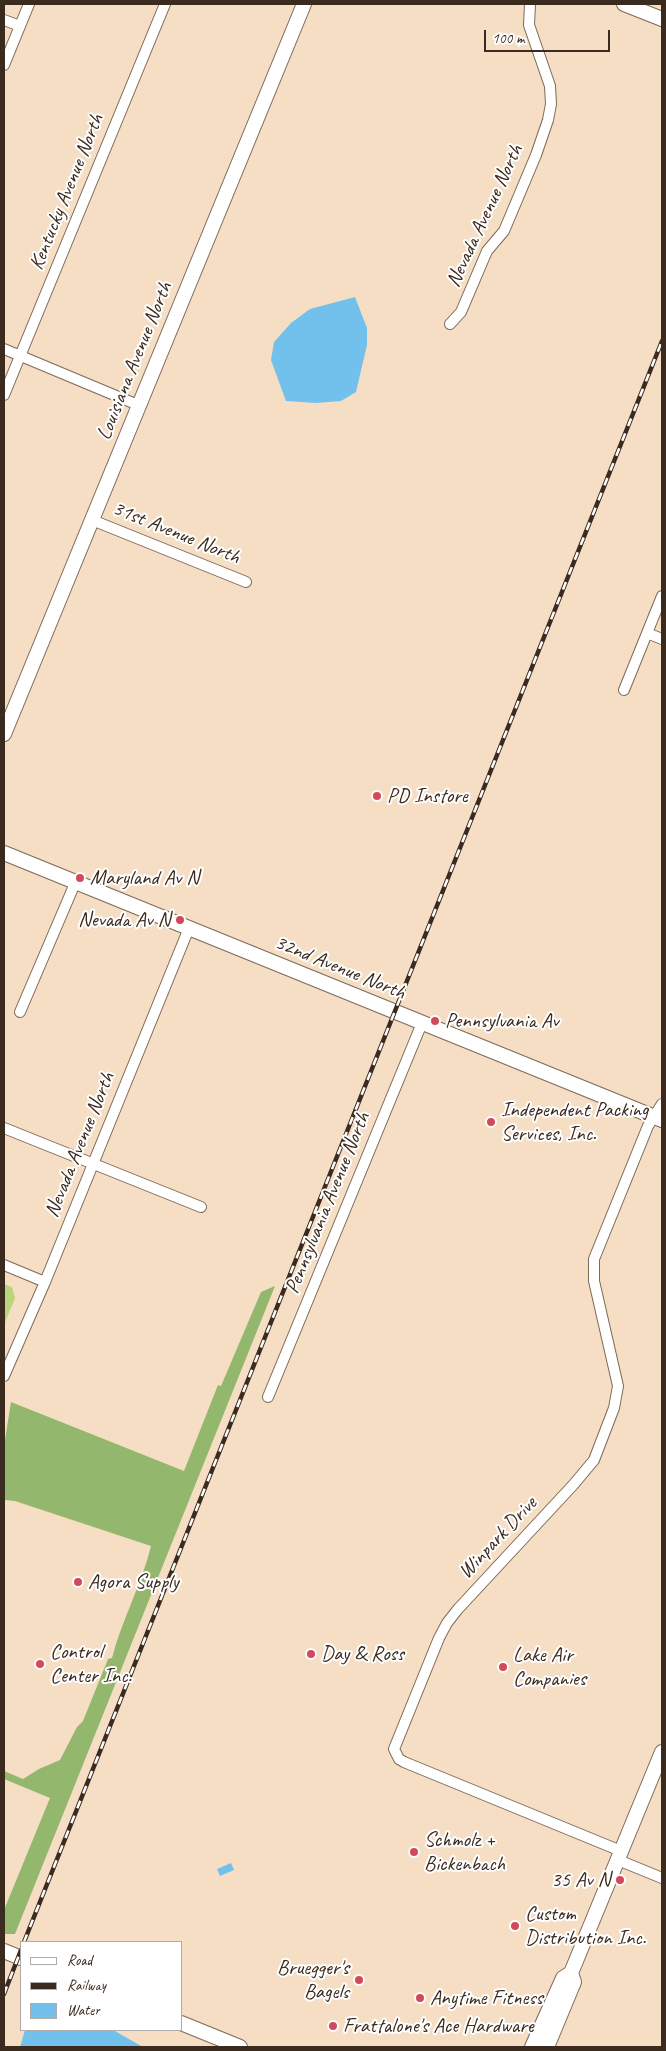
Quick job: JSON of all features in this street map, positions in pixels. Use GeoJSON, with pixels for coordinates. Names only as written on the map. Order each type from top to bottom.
{"type":"FeatureCollection","features":[{"type":"Feature","properties":{"kind":"street"},"geometry":{"type":"LineString","coordinates":[[4,65],[29,4]]}},
{"type":"Feature","properties":{"kind":"street","name":"Kentucky Avenue North"},"geometry":{"type":"LineString","coordinates":[[4,395],[165,4]]}},
{"type":"Feature","properties":{"kind":"street","name":"Louisiana Avenue North"},"geometry":{"type":"LineString","coordinates":[[4,734],[304,4]]}},
{"type":"Feature","properties":{"kind":"street","name":"Nevada Avenue North"},"geometry":{"type":"LineString","coordinates":[[450,324],[461,312],[487,251],[504,230],[536,155],[548,120],[551,104],[550,86],[529,25],[530,4]]}},
{"type":"Feature","properties":{"kind":"street"},"geometry":{"type":"LineString","coordinates":[[624,4],[662,19]]}},
{"type":"Feature","properties":{"kind":"street"},"geometry":{"type":"LineString","coordinates":[[4,20],[20,26]]}},
{"type":"Feature","properties":{"kind":"street"},"geometry":{"type":"LineString","coordinates":[[4,349],[138,405]]}},
{"type":"Feature","properties":{"kind":"street","name":"31st Avenue North"},"geometry":{"type":"LineString","coordinates":[[92,520],[246,582]]}},
{"type":"Feature","properties":{"kind":"street"},"geometry":{"type":"LineString","coordinates":[[624,690],[662,596]]}},
{"type":"Feature","properties":{"kind":"street"},"geometry":{"type":"LineString","coordinates":[[647,633],[662,639]]}},
{"type":"Feature","properties":{"kind":"street","name":"32nd Avenue North"},"geometry":{"type":"LineString","coordinates":[[4,853],[658,1118]]}},
{"type":"Feature","properties":{"kind":"street"},"geometry":{"type":"LineString","coordinates":[[20,1012],[76,881]]}},
{"type":"Feature","properties":{"kind":"street","name":"Nevada Avenue North"},"geometry":{"type":"LineString","coordinates":[[4,1376],[45,1282],[189,928]]}},
{"type":"Feature","properties":{"kind":"street","name":"Pennsylvania Avenue North"},"geometry":{"type":"LineString","coordinates":[[268,1398],[422,1023]]}},
{"type":"Feature","properties":{"kind":"street"},"geometry":{"type":"LineString","coordinates":[[658,1118],[662,1104]]}},
{"type":"Feature","properties":{"kind":"street","name":"Winpark Drive"},"geometry":{"type":"LineString","coordinates":[[620,1856],[404,1762],[399,1759],[394,1749],[439,1638],[447,1623],[594,1460],[614,1408],[618,1386],[594,1281],[594,1259],[648,1126],[658,1118]]}},
{"type":"Feature","properties":{"kind":"street"},"geometry":{"type":"LineString","coordinates":[[4,1128],[201,1207]]}},
{"type":"Feature","properties":{"kind":"street"},"geometry":{"type":"LineString","coordinates":[[4,1265],[45,1282]]}},
{"type":"Feature","properties":{"kind":"street"},"geometry":{"type":"LineString","coordinates":[[532,2047],[563,1978],[571,1974],[662,1752]]}},
{"type":"Feature","properties":{"kind":"street"},"geometry":{"type":"LineString","coordinates":[[620,1856],[662,1878]]}},
{"type":"Feature","properties":{"kind":"street"},"geometry":{"type":"LineString","coordinates":[[4,1951],[20,1958]]}},
{"type":"Feature","properties":{"kind":"street"},"geometry":{"type":"LineString","coordinates":[[547,2047],[574,1982],[571,1974]]}},
{"type":"Feature","properties":{"kind":"street"},"geometry":{"type":"LineString","coordinates":[[182,2023],[240,2047]]}},
{"type":"Feature","properties":{"kind":"green space"},"geometry":{"type":"Polygon","coordinates":[[[4,1284],[12,1287],[15,1298],[4,1325],[4,1284]]]}},
{"type":"Feature","properties":{"kind":"green space"},"geometry":{"type":"Polygon","coordinates":[[[275,1286],[15,1934],[4,1934],[4,1910],[50,1798],[4,1779],[4,1771],[23,1779],[39,1769],[60,1760],[77,1727],[83,1721],[108,1659],[112,1658],[121,1629],[143,1574],[151,1546],[15,1501],[4,1500],[4,1446],[11,1402],[184,1471],[218,1385],[221,1386],[261,1292],[275,1286]]]}},
{"type":"Feature","properties":{"kind":"water"},"geometry":{"type":"Polygon","coordinates":[[[355,297],[367,328],[367,345],[356,392],[341,401],[316,403],[286,401],[271,360],[274,342],[291,323],[310,309],[355,297]]]}},
{"type":"Feature","properties":{"kind":"water"},"geometry":{"type":"Polygon","coordinates":[[[231,1863],[234,1870],[220,1876],[217,1869],[231,1863]]]}},
{"type":"Feature","properties":{"kind":"water"},"geometry":{"type":"Polygon","coordinates":[[[25,2031],[115,2031],[143,2047],[20,2047],[25,2031]]]}},
{"type":"Feature","properties":{"kind":"railway"},"geometry":{"type":"LineString","coordinates":[[24,1941],[662,341]]}},
{"type":"Feature","properties":{"kind":"railway"},"geometry":{"type":"LineString","coordinates":[[4,1994],[20,1953]]}},
{"type":"Feature","properties":{"kind":"place","name":"PD Instore"},"geometry":{"type":"Point","coordinates":[377,796]}},
{"type":"Feature","properties":{"kind":"place","name":"Maryland Av N"},"geometry":{"type":"Point","coordinates":[80,878]}},
{"type":"Feature","properties":{"kind":"place","name":"Nevada Av N"},"geometry":{"type":"Point","coordinates":[180,920]}},
{"type":"Feature","properties":{"kind":"place","name":"Pennsylvania Av"},"geometry":{"type":"Point","coordinates":[435,1021]}},
{"type":"Feature","properties":{"kind":"place","name":"Independent Packing Services, Inc."},"geometry":{"type":"Point","coordinates":[491,1122]}},
{"type":"Feature","properties":{"kind":"place","name":"Agora Supply"},"geometry":{"type":"Point","coordinates":[78,1582]}},
{"type":"Feature","properties":{"kind":"place","name":"Day & Ross"},"geometry":{"type":"Point","coordinates":[311,1654]}},
{"type":"Feature","properties":{"kind":"place","name":"Control Center Inc."},"geometry":{"type":"Point","coordinates":[40,1664]}},
{"type":"Feature","properties":{"kind":"place","name":"Lake Air Companies"},"geometry":{"type":"Point","coordinates":[503,1667]}},
{"type":"Feature","properties":{"kind":"place","name":"Schmolz + Bickenbach"},"geometry":{"type":"Point","coordinates":[414,1852]}},
{"type":"Feature","properties":{"kind":"place","name":"35 Av N"},"geometry":{"type":"Point","coordinates":[620,1880]}},
{"type":"Feature","properties":{"kind":"place","name":"Custom Distribution Inc."},"geometry":{"type":"Point","coordinates":[515,1926]}},
{"type":"Feature","properties":{"kind":"place","name":"Bruegger's Bagels"},"geometry":{"type":"Point","coordinates":[359,1980]}},
{"type":"Feature","properties":{"kind":"place","name":"Anytime Fitness"},"geometry":{"type":"Point","coordinates":[420,1998]}},
{"type":"Feature","properties":{"kind":"place","name":"Frattalone's Ace Hardware"},"geometry":{"type":"Point","coordinates":[333,2026]}}]}
